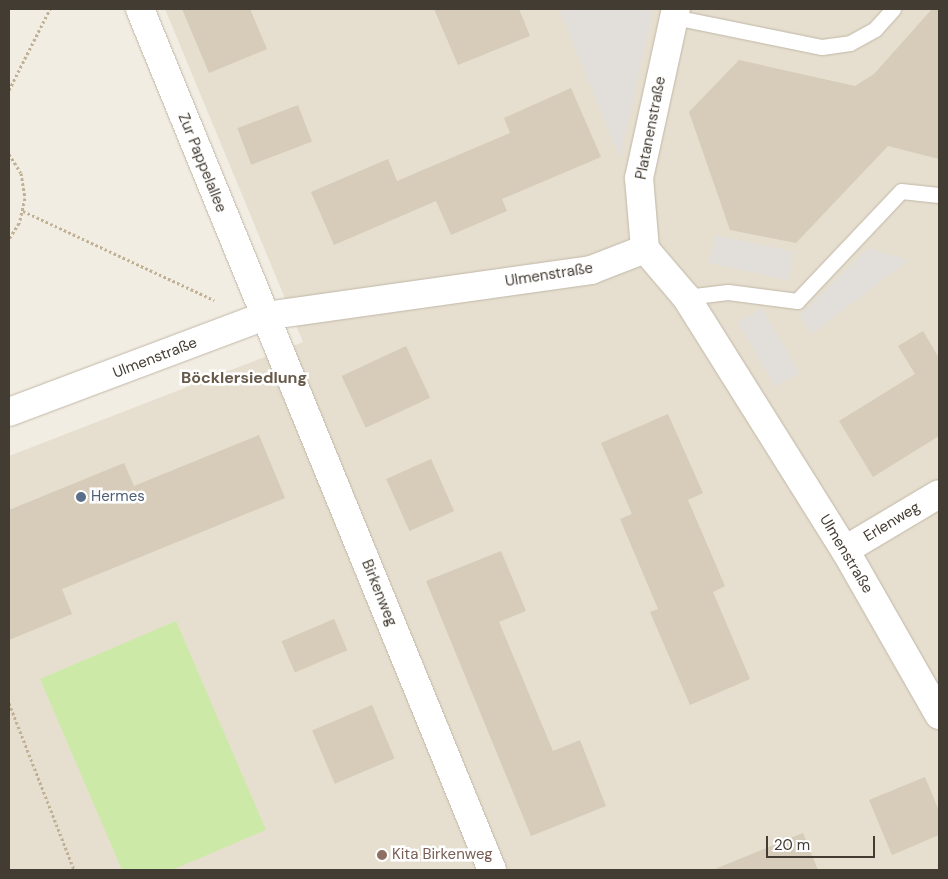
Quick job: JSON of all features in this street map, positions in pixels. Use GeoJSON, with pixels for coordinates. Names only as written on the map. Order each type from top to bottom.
{"type":"FeatureCollection","features":[{"type":"Feature","properties":{"kind":"street","name":"Zur Pappelallee"},"geometry":{"type":"LineString","coordinates":[[140,9],[265,316]]}},
{"type":"Feature","properties":{"kind":"street","name":"Platanenstraße"},"geometry":{"type":"LineString","coordinates":[[645,249],[640,178],[675,13]]}},
{"type":"Feature","properties":{"kind":"street","name":"Ulmenstraße"},"geometry":{"type":"LineString","coordinates":[[9,412],[265,316],[591,270],[645,249],[686,296],[845,550],[939,715]]}},
{"type":"Feature","properties":{"kind":"street","name":"Birkenweg"},"geometry":{"type":"LineString","coordinates":[[265,316],[492,870]]}},
{"type":"Feature","properties":{"kind":"street","name":"Erlenweg"},"geometry":{"type":"LineString","coordinates":[[845,550],[939,494]]}},
{"type":"Feature","properties":{"kind":"lane"},"geometry":{"type":"LineString","coordinates":[[675,13],[822,47],[850,43],[875,29],[893,9]]}},
{"type":"Feature","properties":{"kind":"lane"},"geometry":{"type":"LineString","coordinates":[[686,296],[728,292],[797,300],[901,191],[939,195]]}},
{"type":"Feature","properties":{"kind":"path"},"geometry":{"type":"LineString","coordinates":[[9,90],[50,9]]}},
{"type":"Feature","properties":{"kind":"path"},"geometry":{"type":"LineString","coordinates":[[9,154],[24,186],[23,211],[9,239]]}},
{"type":"Feature","properties":{"kind":"path"},"geometry":{"type":"LineString","coordinates":[[23,211],[198,294],[265,316]]}},
{"type":"Feature","properties":{"kind":"path"},"geometry":{"type":"LineString","coordinates":[[9,703],[74,870]]}},
{"type":"Feature","properties":{"kind":"shaded area"},"geometry":{"type":"Polygon","coordinates":[[[165,9],[939,9],[939,870],[9,870],[9,456],[303,342],[165,9]]]}},
{"type":"Feature","properties":{"kind":"shaded area"},"geometry":{"type":"Polygon","coordinates":[[[559,9],[653,9],[620,159],[559,9]]]}},
{"type":"Feature","properties":{"kind":"shaded area"},"geometry":{"type":"Polygon","coordinates":[[[715,235],[794,252],[788,280],[709,263],[715,235]]]}},
{"type":"Feature","properties":{"kind":"shaded area"},"geometry":{"type":"Polygon","coordinates":[[[868,248],[909,260],[812,334],[799,316],[868,248]]]}},
{"type":"Feature","properties":{"kind":"shaded area"},"geometry":{"type":"Polygon","coordinates":[[[762,308],[800,373],[775,387],[738,322],[762,308]]]}},
{"type":"Feature","properties":{"kind":"green space"},"geometry":{"type":"Polygon","coordinates":[[[176,621],[266,830],[172,870],[122,870],[40,679],[176,621]]]}},
{"type":"Feature","properties":{"kind":"building"},"geometry":{"type":"Polygon","coordinates":[[[182,9],[250,9],[267,49],[209,73],[182,9]]]}},
{"type":"Feature","properties":{"kind":"building"},"geometry":{"type":"Polygon","coordinates":[[[434,9],[519,9],[530,36],[458,65],[434,9]]]}},
{"type":"Feature","properties":{"kind":"building"},"geometry":{"type":"Polygon","coordinates":[[[932,9],[939,9],[939,159],[888,146],[796,243],[730,230],[689,112],[739,60],[855,86],[874,74],[932,9]]]}},
{"type":"Feature","properties":{"kind":"building"},"geometry":{"type":"Polygon","coordinates":[[[571,88],[601,157],[502,199],[507,211],[451,235],[436,201],[334,245],[311,192],[388,159],[397,181],[510,133],[504,118],[571,88]]]}},
{"type":"Feature","properties":{"kind":"building"},"geometry":{"type":"Polygon","coordinates":[[[298,105],[312,141],[251,165],[237,128],[298,105]]]}},
{"type":"Feature","properties":{"kind":"building"},"geometry":{"type":"Polygon","coordinates":[[[923,331],[939,358],[939,436],[873,477],[839,421],[915,374],[898,346],[923,331]]]}},
{"type":"Feature","properties":{"kind":"building"},"geometry":{"type":"Polygon","coordinates":[[[406,346],[430,398],[366,428],[342,376],[406,346]]]}},
{"type":"Feature","properties":{"kind":"building"},"geometry":{"type":"Polygon","coordinates":[[[668,414],[703,493],[688,500],[725,586],[713,592],[750,679],[690,705],[650,612],[658,609],[620,519],[632,514],[601,443],[668,414]]]}},
{"type":"Feature","properties":{"kind":"building"},"geometry":{"type":"Polygon","coordinates":[[[259,435],[285,498],[62,589],[72,614],[9,640],[9,510],[124,463],[134,486],[259,435]]]}},
{"type":"Feature","properties":{"kind":"building"},"geometry":{"type":"Polygon","coordinates":[[[431,459],[454,511],[409,531],[386,479],[431,459]]]}},
{"type":"Feature","properties":{"kind":"building"},"geometry":{"type":"Polygon","coordinates":[[[501,551],[526,611],[499,622],[553,751],[580,740],[606,806],[531,836],[426,581],[501,551]]]}},
{"type":"Feature","properties":{"kind":"building"},"geometry":{"type":"Polygon","coordinates":[[[334,619],[347,650],[295,673],[282,641],[334,619]]]}},
{"type":"Feature","properties":{"kind":"building"},"geometry":{"type":"Polygon","coordinates":[[[372,705],[395,758],[335,784],[312,730],[372,705]]]}},
{"type":"Feature","properties":{"kind":"building"},"geometry":{"type":"Polygon","coordinates":[[[925,777],[939,811],[939,835],[892,855],[869,800],[925,777]]]}},
{"type":"Feature","properties":{"kind":"building"},"geometry":{"type":"Polygon","coordinates":[[[803,833],[818,870],[715,870],[715,869],[803,833]]]}},
{"type":"Feature","properties":{"kind":"place","name":"Hermes"},"geometry":{"type":"Point","coordinates":[81,497]}},
{"type":"Feature","properties":{"kind":"place","name":"Kita Birkenweg"},"geometry":{"type":"Point","coordinates":[382,855]}},
{"type":"Feature","properties":{"kind":"district","name":"Böcklersiedlung"},"geometry":{"type":"Point","coordinates":[244,378]}}]}
